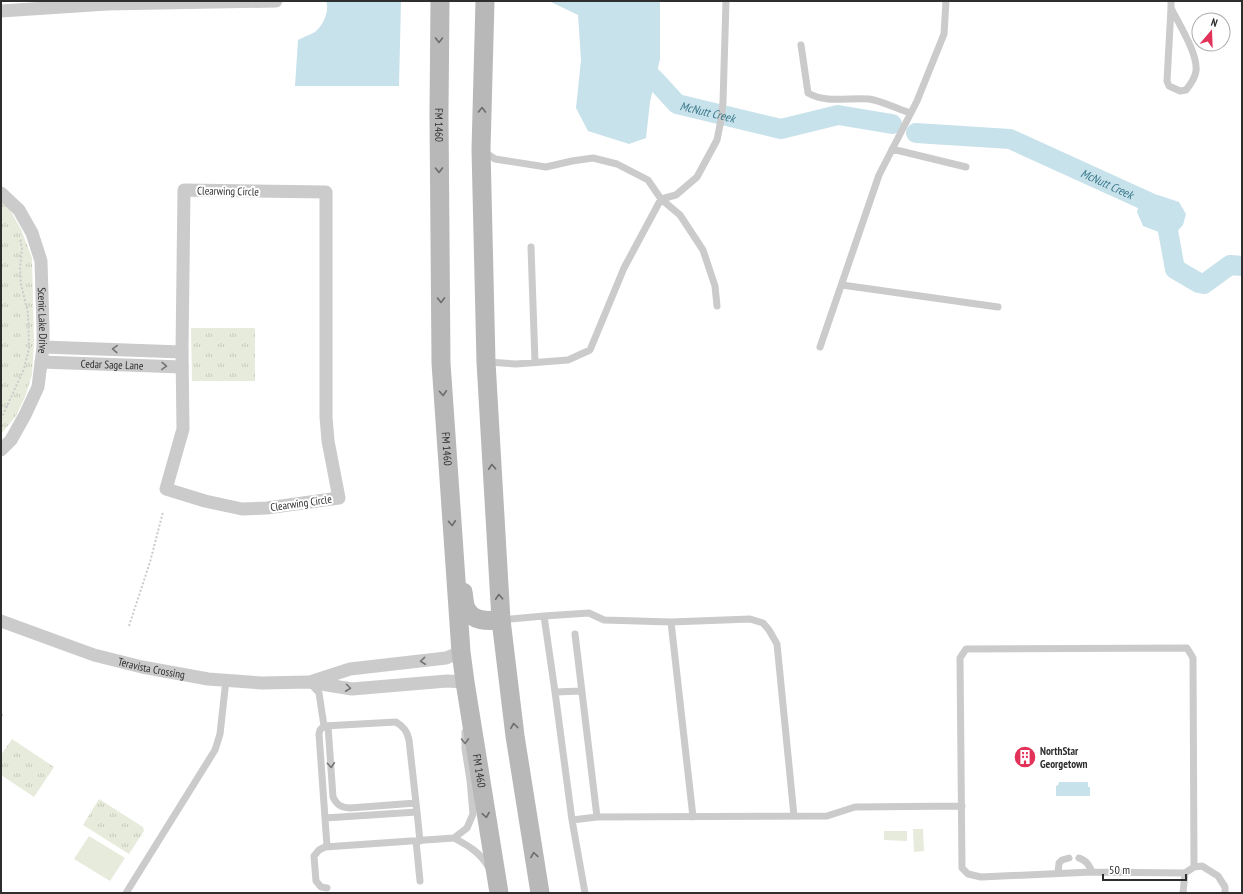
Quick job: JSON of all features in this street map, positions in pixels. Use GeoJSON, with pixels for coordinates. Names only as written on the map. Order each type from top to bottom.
{"type":"FeatureCollection","features":[{"type":"Feature","properties":{"kind":"main road","name":"FM 1460"},"geometry":{"type":"LineString","coordinates":[[440,1],[439,113],[441,363],[461,652],[498,887]]}},
{"type":"Feature","properties":{"kind":"main road"},"geometry":{"type":"LineString","coordinates":[[485,1],[481,149],[486,362],[501,620],[515,736],[540,893]]}},
{"type":"Feature","properties":{"kind":"main road"},"geometry":{"type":"LineString","coordinates":[[454,554],[466,609],[474,617],[486,622],[501,620]]}},
{"type":"Feature","properties":{"kind":"street"},"geometry":{"type":"LineString","coordinates":[[1,12],[107,2],[276,1]]}},
{"type":"Feature","properties":{"kind":"street","name":"Clearwing Circle"},"geometry":{"type":"LineString","coordinates":[[184,190],[326,192],[326,417],[328,441],[339,498],[267,508],[242,509],[205,501],[166,489],[183,429],[182,367],[184,190]]}},
{"type":"Feature","properties":{"kind":"street","name":"Scenic Lake Drive"},"geometry":{"type":"LineString","coordinates":[[1,192],[19,210],[32,234],[41,261],[43,347],[38,387],[25,416],[11,440],[1,450]]}},
{"type":"Feature","properties":{"kind":"street","name":"Cedar Sage Lane"},"geometry":{"type":"LineString","coordinates":[[43,347],[182,352]]}},
{"type":"Feature","properties":{"kind":"street","name":"Cedar Sage Lane"},"geometry":{"type":"LineString","coordinates":[[41,362],[182,367]]}},
{"type":"Feature","properties":{"kind":"street","name":"Teravista Crossing"},"geometry":{"type":"LineString","coordinates":[[1,621],[94,655],[142,667],[208,679],[262,683],[309,682],[352,689],[447,680],[465,682]]}},
{"type":"Feature","properties":{"kind":"street","name":"Teravista Crossing"},"geometry":{"type":"LineString","coordinates":[[309,682],[350,669],[446,658],[461,652]]}},
{"type":"Feature","properties":{"kind":"lane"},"geometry":{"type":"LineString","coordinates":[[486,362],[516,364],[568,360],[590,350],[624,268],[661,199],[676,195],[697,177],[717,140],[723,102],[726,1]]}},
{"type":"Feature","properties":{"kind":"lane"},"geometry":{"type":"LineString","coordinates":[[820,347],[879,175],[910,113],[944,34],[946,1]]}},
{"type":"Feature","properties":{"kind":"lane"},"geometry":{"type":"LineString","coordinates":[[1171,4],[1185,33],[1196,64],[1196,71],[1190,86],[1186,90],[1180,91],[1169,86],[1166,82],[1171,4]]}},
{"type":"Feature","properties":{"kind":"lane"},"geometry":{"type":"LineString","coordinates":[[802,45],[808,93],[815,97],[824,99],[872,100],[910,113]]}},
{"type":"Feature","properties":{"kind":"lane"},"geometry":{"type":"LineString","coordinates":[[481,149],[495,159],[546,167],[593,158],[618,164],[648,180],[661,199],[680,215],[703,250],[716,286],[718,306]]}},
{"type":"Feature","properties":{"kind":"lane"},"geometry":{"type":"LineString","coordinates":[[892,149],[966,167]]}},
{"type":"Feature","properties":{"kind":"lane"},"geometry":{"type":"LineString","coordinates":[[530,247],[535,362]]}},
{"type":"Feature","properties":{"kind":"lane"},"geometry":{"type":"LineString","coordinates":[[842,285],[998,307]]}},
{"type":"Feature","properties":{"kind":"lane"},"geometry":{"type":"LineString","coordinates":[[501,620],[589,613],[604,620],[671,622],[750,619],[763,622],[773,635],[777,644],[794,816]]}},
{"type":"Feature","properties":{"kind":"lane"},"geometry":{"type":"LineString","coordinates":[[544,616],[572,820],[585,893]]}},
{"type":"Feature","properties":{"kind":"lane"},"geometry":{"type":"LineString","coordinates":[[671,622],[693,817]]}},
{"type":"Feature","properties":{"kind":"lane"},"geometry":{"type":"LineString","coordinates":[[575,634],[597,817]]}},
{"type":"Feature","properties":{"kind":"lane"},"geometry":{"type":"LineString","coordinates":[[1194,867],[1194,658],[1187,648],[966,649],[960,658],[962,868],[968,874],[981,878],[1092,872],[1186,873],[1194,867],[1202,866],[1218,876],[1225,887],[1225,893]]}},
{"type":"Feature","properties":{"kind":"lane"},"geometry":{"type":"LineString","coordinates":[[126,893],[215,750],[220,734],[226,680]]}},
{"type":"Feature","properties":{"kind":"lane"},"geometry":{"type":"LineString","coordinates":[[309,682],[319,693],[326,726],[333,796],[336,804],[342,807],[350,808],[416,803]]}},
{"type":"Feature","properties":{"kind":"lane"},"geometry":{"type":"LineString","coordinates":[[555,692],[582,691]]}},
{"type":"Feature","properties":{"kind":"lane"},"geometry":{"type":"LineString","coordinates":[[327,888],[320,887],[316,881],[314,856],[319,850],[327,846],[454,838],[468,828],[473,814],[465,749],[465,726],[468,703]]}},
{"type":"Feature","properties":{"kind":"lane"},"geometry":{"type":"LineString","coordinates":[[327,846],[319,734],[320,730],[326,726],[396,722],[408,733],[417,812],[420,881]]}},
{"type":"Feature","properties":{"kind":"lane"},"geometry":{"type":"LineString","coordinates":[[572,820],[597,817],[827,816],[855,807],[962,806]]}},
{"type":"Feature","properties":{"kind":"lane"},"geometry":{"type":"LineString","coordinates":[[325,818],[417,812]]}},
{"type":"Feature","properties":{"kind":"lane"},"geometry":{"type":"LineString","coordinates":[[454,838],[478,853],[486,863],[498,887]]}},
{"type":"Feature","properties":{"kind":"lane"},"geometry":{"type":"LineString","coordinates":[[1058,874],[1059,863],[1062,860],[1069,858]]}},
{"type":"Feature","properties":{"kind":"lane"},"geometry":{"type":"LineString","coordinates":[[1079,858],[1085,860],[1089,864],[1092,872]]}},
{"type":"Feature","properties":{"kind":"lane"},"geometry":{"type":"LineString","coordinates":[[1183,893],[1186,873]]}},
{"type":"Feature","properties":{"kind":"path"},"geometry":{"type":"LineString","coordinates":[[1,419],[24,369],[29,348],[28,313],[21,284],[20,268],[22,249],[19,234]]}},
{"type":"Feature","properties":{"kind":"path"},"geometry":{"type":"LineString","coordinates":[[129,626],[150,562],[163,512]]}},
{"type":"Feature","properties":{"kind":"green space"},"geometry":{"type":"Polygon","coordinates":[[[1,202],[10,210],[21,229],[32,258],[34,342],[32,375],[25,397],[16,416],[1,434],[1,202]]]}},
{"type":"Feature","properties":{"kind":"green space"},"geometry":{"type":"Polygon","coordinates":[[[191,328],[255,328],[255,381],[192,381],[191,328]]]}},
{"type":"Feature","properties":{"kind":"green space"},"geometry":{"type":"Polygon","coordinates":[[[12,739],[54,767],[34,797],[1,775],[1,755],[12,739]]]}},
{"type":"Feature","properties":{"kind":"green space"},"geometry":{"type":"Polygon","coordinates":[[[99,799],[143,827],[144,831],[129,854],[83,825],[99,799]]]}},
{"type":"Feature","properties":{"kind":"green space"},"geometry":{"type":"Polygon","coordinates":[[[913,829],[923,829],[924,851],[914,852],[913,829]]]}},
{"type":"Feature","properties":{"kind":"green space"},"geometry":{"type":"Polygon","coordinates":[[[884,831],[907,831],[907,841],[884,840],[884,831]]]}},
{"type":"Feature","properties":{"kind":"green space"},"geometry":{"type":"Polygon","coordinates":[[[89,836],[125,858],[110,881],[74,859],[89,836]]]}},
{"type":"Feature","properties":{"kind":"water"},"geometry":{"type":"Polygon","coordinates":[[[326,1],[401,1],[399,86],[295,86],[298,40],[315,32],[321,26],[327,9],[326,1]]]}},
{"type":"Feature","properties":{"kind":"water"},"geometry":{"type":"Polygon","coordinates":[[[549,1],[660,1],[660,59],[650,102],[646,138],[629,144],[588,131],[576,108],[581,60],[578,15],[549,1]]]}},
{"type":"Feature","properties":{"kind":"water"},"geometry":{"type":"Polygon","coordinates":[[[1158,195],[1179,202],[1186,214],[1183,225],[1172,237],[1143,226],[1137,212],[1141,197],[1158,195]]]}},
{"type":"Feature","properties":{"kind":"water"},"geometry":{"type":"Polygon","coordinates":[[[1059,782],[1088,782],[1088,787],[1090,787],[1090,796],[1056,796],[1056,786],[1059,782]]]}},
{"type":"Feature","properties":{"kind":"waterway","name":"McNutt Creek"},"geometry":{"type":"LineString","coordinates":[[635,62],[655,80],[677,104],[781,129],[838,115],[892,124]]}},
{"type":"Feature","properties":{"kind":"waterway","name":"McNutt Creek"},"geometry":{"type":"LineString","coordinates":[[916,133],[1010,139],[1164,209],[1175,269],[1199,283],[1204,284],[1230,265],[1242,266]]}},
{"type":"Feature","properties":{"kind":"place","name":"NorthStar Georgetown"},"geometry":{"type":"Point","coordinates":[1025,757]}}]}
